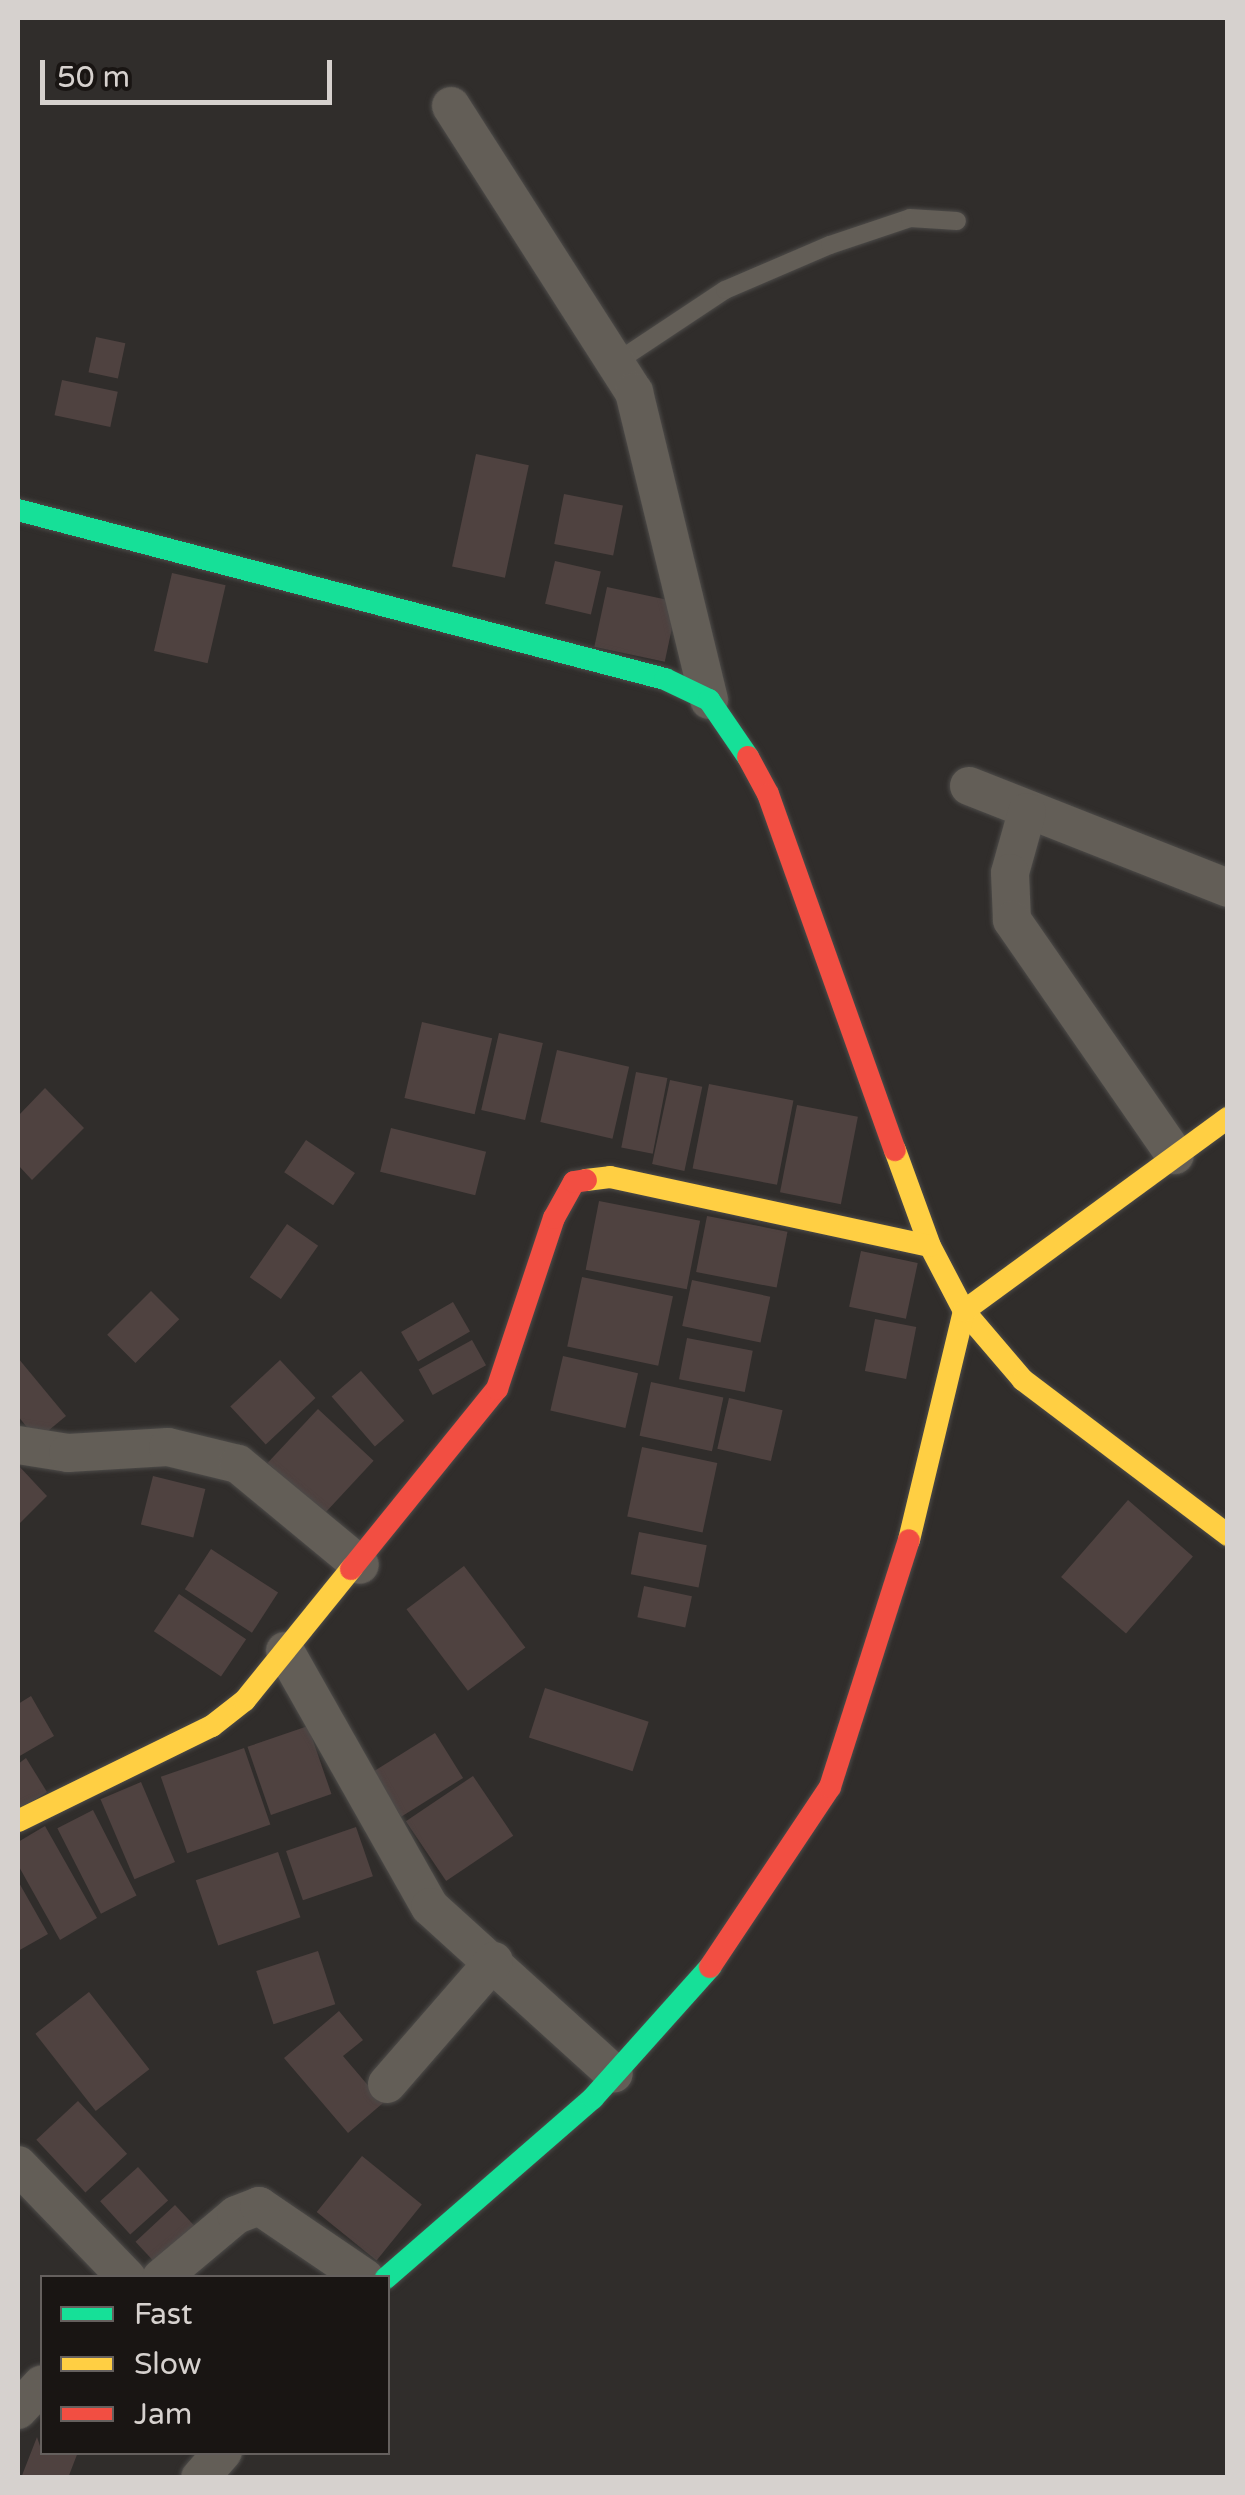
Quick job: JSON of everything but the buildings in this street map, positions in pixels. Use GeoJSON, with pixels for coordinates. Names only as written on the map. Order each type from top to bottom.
{"type":"FeatureCollection","features":[{"type":"Feature","properties":{"kind":"street"},"geometry":{"type":"LineString","coordinates":[[451,106],[615,363],[647,427],[709,700]]}},
{"type":"Feature","properties":{"kind":"street"},"geometry":{"type":"LineString","coordinates":[[18,510],[666,678],[709,700],[736,734],[768,794],[930,1246],[964,1311],[1022,1380],[1228,1535]]}},
{"type":"Feature","properties":{"kind":"street"},"geometry":{"type":"LineString","coordinates":[[968,786],[1026,812],[1228,888]]}},
{"type":"Feature","properties":{"kind":"street"},"geometry":{"type":"LineString","coordinates":[[1026,812],[1010,873],[1012,920],[1175,1155]]}},
{"type":"Feature","properties":{"kind":"street"},"geometry":{"type":"LineString","coordinates":[[389,2275],[614,2074],[707,1972],[830,1787],[898,1586],[964,1311],[1228,1118]]}},
{"type":"Feature","properties":{"kind":"street"},"geometry":{"type":"LineString","coordinates":[[18,1822],[212,1726],[245,1700],[360,1564],[497,1389],[554,1218],[574,1182],[610,1176],[930,1246]]}},
{"type":"Feature","properties":{"kind":"street"},"geometry":{"type":"LineString","coordinates":[[18,1445],[68,1453],[168,1447],[238,1464],[360,1564]]}},
{"type":"Feature","properties":{"kind":"street"},"geometry":{"type":"LineString","coordinates":[[284,1651],[430,1907],[494,1961],[614,2074]]}},
{"type":"Feature","properties":{"kind":"street"},"geometry":{"type":"LineString","coordinates":[[387,2084],[494,1961]]}},
{"type":"Feature","properties":{"kind":"street"},"geometry":{"type":"LineString","coordinates":[[18,2165],[124,2275]]}},
{"type":"Feature","properties":{"kind":"street"},"geometry":{"type":"LineString","coordinates":[[165,2275],[236,2215],[259,2206],[360,2275]]}},
{"type":"Feature","properties":{"kind":"street"},"geometry":{"type":"LineString","coordinates":[[18,2361],[40,2382]]}},
{"type":"Feature","properties":{"kind":"street"},"geometry":{"type":"LineString","coordinates":[[18,2410],[40,2386]]}},
{"type":"Feature","properties":{"kind":"street"},"geometry":{"type":"LineString","coordinates":[[200,2478],[220,2455]]}},
{"type":"Feature","properties":{"kind":"lane"},"geometry":{"type":"LineString","coordinates":[[615,363],[724,290],[830,245],[910,218],[957,221]]}},
{"type":"Feature","properties":{"kind":"traffic: fast"},"geometry":{"type":"LineString","coordinates":[[18,510],[665,679],[709,700],[748,757]]}},
{"type":"Feature","properties":{"kind":"traffic: fast"},"geometry":{"type":"LineString","coordinates":[[389,2275],[593,2098],[710,1967]]}},
{"type":"Feature","properties":{"kind":"traffic: slow"},"geometry":{"type":"LineString","coordinates":[[909,1540],[964,1311],[1228,1118]]}},
{"type":"Feature","properties":{"kind":"traffic: slow"},"geometry":{"type":"LineString","coordinates":[[895,1150],[930,1246],[964,1311],[1023,1380],[1228,1535]]}},
{"type":"Feature","properties":{"kind":"traffic: slow"},"geometry":{"type":"LineString","coordinates":[[586,1180],[610,1177],[930,1246]]}},
{"type":"Feature","properties":{"kind":"traffic: slow"},"geometry":{"type":"LineString","coordinates":[[18,1821],[212,1726],[245,1700],[351,1569]]}},
{"type":"Feature","properties":{"kind":"traffic: jam"},"geometry":{"type":"LineString","coordinates":[[748,757],[768,794],[895,1150]]}},
{"type":"Feature","properties":{"kind":"traffic: jam"},"geometry":{"type":"LineString","coordinates":[[351,1569],[497,1389],[554,1218],[574,1182],[586,1180]]}},
{"type":"Feature","properties":{"kind":"traffic: jam"},"geometry":{"type":"LineString","coordinates":[[710,1967],[830,1787],[909,1540]]}}]}
